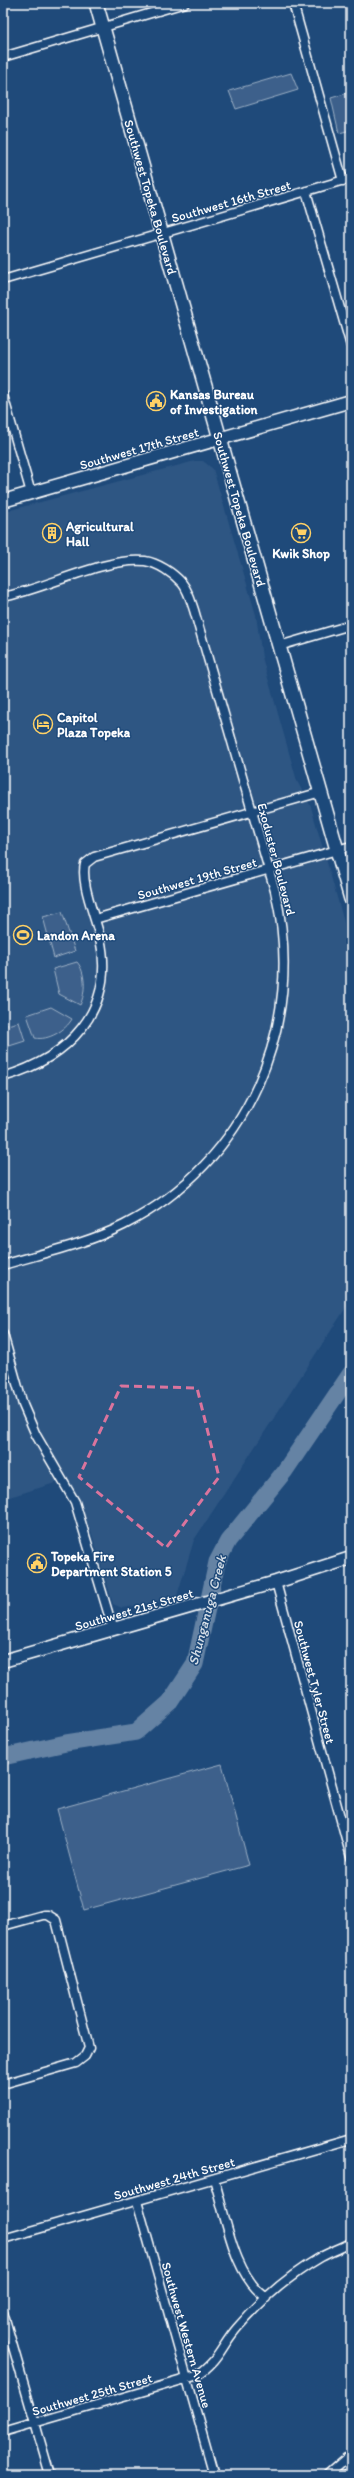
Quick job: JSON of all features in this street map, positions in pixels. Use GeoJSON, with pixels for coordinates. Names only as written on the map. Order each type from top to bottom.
{"type":"FeatureCollection","features":[{"type":"Feature","properties":{"kind":"main road","name":"Southwest Topeka Boulevard"},"geometry":{"type":"LineString","coordinates":[[96,3],[351,899]]}},
{"type":"Feature","properties":{"kind":"main road","name":"Southwest 17th Street"},"geometry":{"type":"LineString","coordinates":[[3,501],[351,401]]}},
{"type":"Feature","properties":{"kind":"main road","name":"Southwest 21st Street"},"geometry":{"type":"LineString","coordinates":[[3,1661],[348,1560]]}},
{"type":"Feature","properties":{"kind":"street"},"geometry":{"type":"LineString","coordinates":[[3,56],[185,3]]}},
{"type":"Feature","properties":{"kind":"street"},"geometry":{"type":"LineString","coordinates":[[293,3],[347,180]]}},
{"type":"Feature","properties":{"kind":"street","name":"Southwest 16th Street"},"geometry":{"type":"LineString","coordinates":[[3,280],[347,180]]}},
{"type":"Feature","properties":{"kind":"street"},"geometry":{"type":"LineString","coordinates":[[306,191],[351,346]]}},
{"type":"Feature","properties":{"kind":"street"},"geometry":{"type":"LineString","coordinates":[[3,395],[31,493]]}},
{"type":"Feature","properties":{"kind":"street","name":"Exoduster Boulevard"},"geometry":{"type":"LineString","coordinates":[[3,597],[131,561],[147,561],[158,565],[177,577],[183,584],[194,610],[253,813],[269,870],[283,936],[283,997],[270,1056],[255,1091],[236,1125],[218,1149],[192,1177],[163,1201],[137,1218],[81,1243],[3,1265]]}},
{"type":"Feature","properties":{"kind":"street"},"geometry":{"type":"LineString","coordinates":[[279,646],[351,625]]}},
{"type":"Feature","properties":{"kind":"street"},"geometry":{"type":"LineString","coordinates":[[3,1077],[34,1067],[63,1049],[84,1026],[97,1000],[102,975],[100,940],[84,869],[85,864],[94,857],[253,813],[320,792]]}},
{"type":"Feature","properties":{"kind":"street","name":"Southwest 19th Street"},"geometry":{"type":"LineString","coordinates":[[95,919],[351,846]]}},
{"type":"Feature","properties":{"kind":"street"},"geometry":{"type":"LineString","coordinates":[[3,1334],[23,1405],[31,1423],[75,1502],[113,1629]]}},
{"type":"Feature","properties":{"kind":"street","name":"Southwest Tyler Street"},"geometry":{"type":"LineString","coordinates":[[276,1582],[351,1857]]}},
{"type":"Feature","properties":{"kind":"street"},"geometry":{"type":"LineString","coordinates":[[3,1926],[43,1915],[53,1917],[59,1924],[89,2048],[85,2056],[76,2063],[3,2084]]}},
{"type":"Feature","properties":{"kind":"street","name":"Southwest 24th Street"},"geometry":{"type":"LineString","coordinates":[[3,2239],[351,2139]]}},
{"type":"Feature","properties":{"kind":"street"},"geometry":{"type":"LineString","coordinates":[[214,2179],[243,2272],[257,2292],[267,2298]]}},
{"type":"Feature","properties":{"kind":"street","name":"Southwest Western Avenue"},"geometry":{"type":"LineString","coordinates":[[137,2201],[214,2475]]}},
{"type":"Feature","properties":{"kind":"street","name":"Southwest 25th Street"},"geometry":{"type":"LineString","coordinates":[[3,2432],[187,2380],[213,2364],[237,2328],[267,2298],[303,2268],[351,2243]]}},
{"type":"Feature","properties":{"kind":"street"},"geometry":{"type":"LineString","coordinates":[[3,2312],[50,2475]]}},
{"type":"Feature","properties":{"kind":"street"},"geometry":{"type":"LineString","coordinates":[[327,2475],[351,2454]]}},
{"type":"Feature","properties":{"kind":"street"},"geometry":{"type":"LineString","coordinates":[[344,2475],[351,2473]]}},
{"type":"Feature","properties":{"kind":"highlighted area"},"geometry":{"type":"Polygon","coordinates":[[[121,1386],[197,1388],[219,1477],[166,1548],[79,1477],[121,1386]]]}},
{"type":"Feature","properties":{"kind":"shaded area"},"geometry":{"type":"Polygon","coordinates":[[[291,73],[298,90],[236,109],[229,91],[291,73]]]}},
{"type":"Feature","properties":{"kind":"shaded area"},"geometry":{"type":"Polygon","coordinates":[[[351,92],[351,130],[339,133],[331,98],[351,92]]]}},
{"type":"Feature","properties":{"kind":"shaded area"},"geometry":{"type":"Polygon","coordinates":[[[195,461],[203,461],[213,469],[256,615],[262,657],[297,781],[311,807],[351,946],[351,1300],[194,1540],[176,1599],[122,1608],[113,1604],[91,1531],[65,1480],[3,1499],[3,512],[195,461]]]}},
{"type":"Feature","properties":{"kind":"shaded area"},"geometry":{"type":"Polygon","coordinates":[[[62,912],[75,951],[54,958],[43,917],[62,912]]]}},
{"type":"Feature","properties":{"kind":"shaded area"},"geometry":{"type":"Polygon","coordinates":[[[77,962],[82,971],[84,983],[80,1005],[59,994],[53,969],[77,962]]]}},
{"type":"Feature","properties":{"kind":"shaded area"},"geometry":{"type":"Polygon","coordinates":[[[51,1007],[72,1019],[66,1027],[56,1034],[45,1038],[35,1038],[27,1015],[51,1007]]]}},
{"type":"Feature","properties":{"kind":"shaded area"},"geometry":{"type":"Polygon","coordinates":[[[19,1022],[25,1041],[3,1048],[3,1026],[19,1022]]]}},
{"type":"Feature","properties":{"kind":"shaded area"},"geometry":{"type":"Polygon","coordinates":[[[222,1764],[249,1865],[84,1910],[57,1809],[222,1764]]]}},
{"type":"Feature","properties":{"kind":"waterway","name":"Shunganuga Creek"},"geometry":{"type":"LineString","coordinates":[[3,1757],[66,1743],[136,1732],[170,1702],[195,1664],[217,1562],[228,1541],[284,1472],[351,1373]]}},
{"type":"Feature","properties":{"kind":"place","name":"Kansas Bureau of Investigation"},"geometry":{"type":"Point","coordinates":[156,401]}},
{"type":"Feature","properties":{"kind":"place","name":"Agricultural Hall"},"geometry":{"type":"Point","coordinates":[52,533]}},
{"type":"Feature","properties":{"kind":"place","name":"Kwik Shop"},"geometry":{"type":"Point","coordinates":[301,533]}},
{"type":"Feature","properties":{"kind":"place","name":"Capitol Plaza Topeka"},"geometry":{"type":"Point","coordinates":[43,724]}},
{"type":"Feature","properties":{"kind":"place","name":"Landon Arena"},"geometry":{"type":"Point","coordinates":[23,935]}},
{"type":"Feature","properties":{"kind":"place","name":"Topeka Fire Department Station 5"},"geometry":{"type":"Point","coordinates":[37,1563]}}]}
